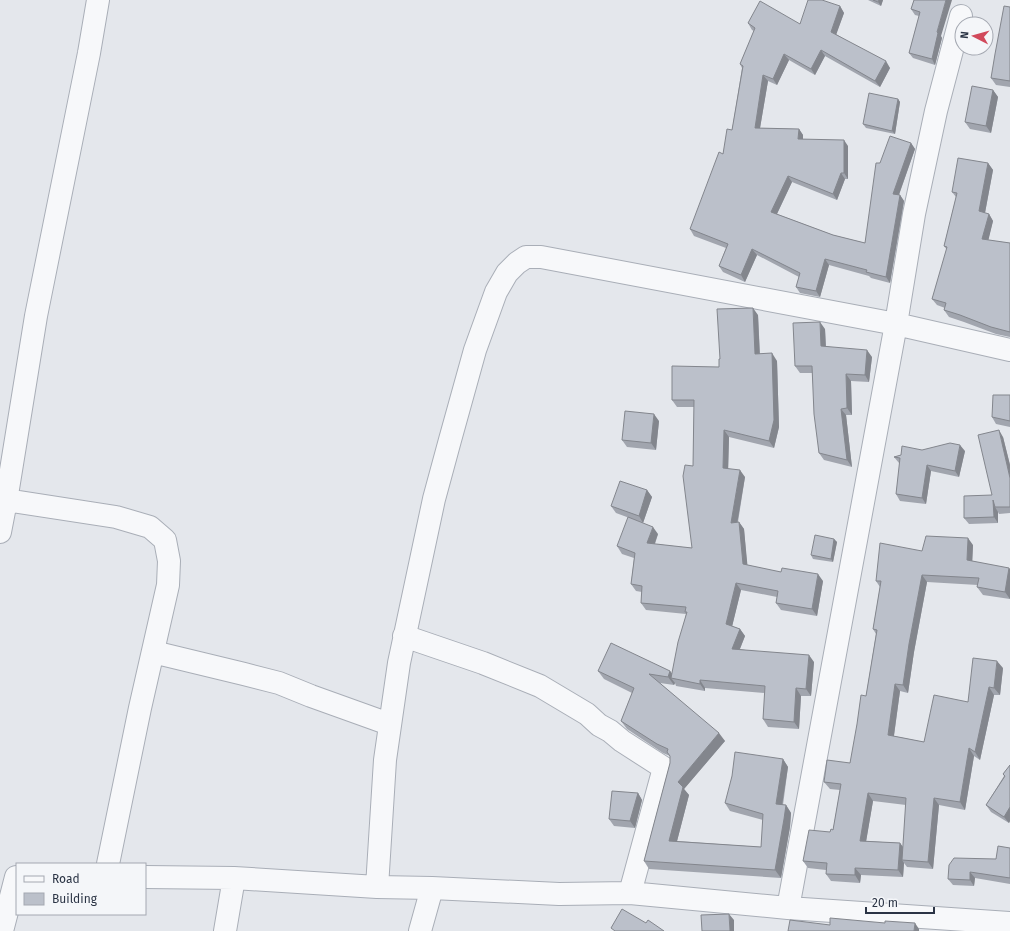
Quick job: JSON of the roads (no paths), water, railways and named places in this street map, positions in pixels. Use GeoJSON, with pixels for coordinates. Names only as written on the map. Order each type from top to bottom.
{"type":"FeatureCollection","features":[{"type":"Feature","properties":{"kind":"street"},"geometry":{"type":"LineString","coordinates":[[0,532],[3,500],[36,316],[83,83],[98,0]]}},
{"type":"Feature","properties":{"kind":"street"},"geometry":{"type":"LineString","coordinates":[[788,908],[896,324],[917,200],[936,111],[954,43]]}},
{"type":"Feature","properties":{"kind":"street"},"geometry":{"type":"LineString","coordinates":[[377,887],[385,760],[398,663],[434,499],[475,350],[496,292],[507,273],[517,263],[526,257],[541,257],[896,324],[1010,350]]}},
{"type":"Feature","properties":{"kind":"street"},"geometry":{"type":"LineString","coordinates":[[3,500],[116,517],[150,527],[165,540],[170,561],[168,585],[140,708],[108,863]]}},
{"type":"Feature","properties":{"kind":"street"},"geometry":{"type":"LineString","coordinates":[[404,636],[483,663],[540,686],[587,714],[599,725],[664,768],[630,893]]}},
{"type":"Feature","properties":{"kind":"street"},"geometry":{"type":"LineString","coordinates":[[153,652],[279,683],[390,724]]}},
{"type":"Feature","properties":{"kind":"street"},"geometry":{"type":"LineString","coordinates":[[2,931],[11,877]]}},
{"type":"Feature","properties":{"kind":"street"},"geometry":{"type":"LineString","coordinates":[[146,878],[234,878],[377,887],[559,894],[630,893],[788,908],[1010,923]]}},
{"type":"Feature","properties":{"kind":"street"},"geometry":{"type":"LineString","coordinates":[[225,931],[234,878]]}},
{"type":"Feature","properties":{"kind":"street"},"geometry":{"type":"LineString","coordinates":[[420,931],[432,888]]}}]}
